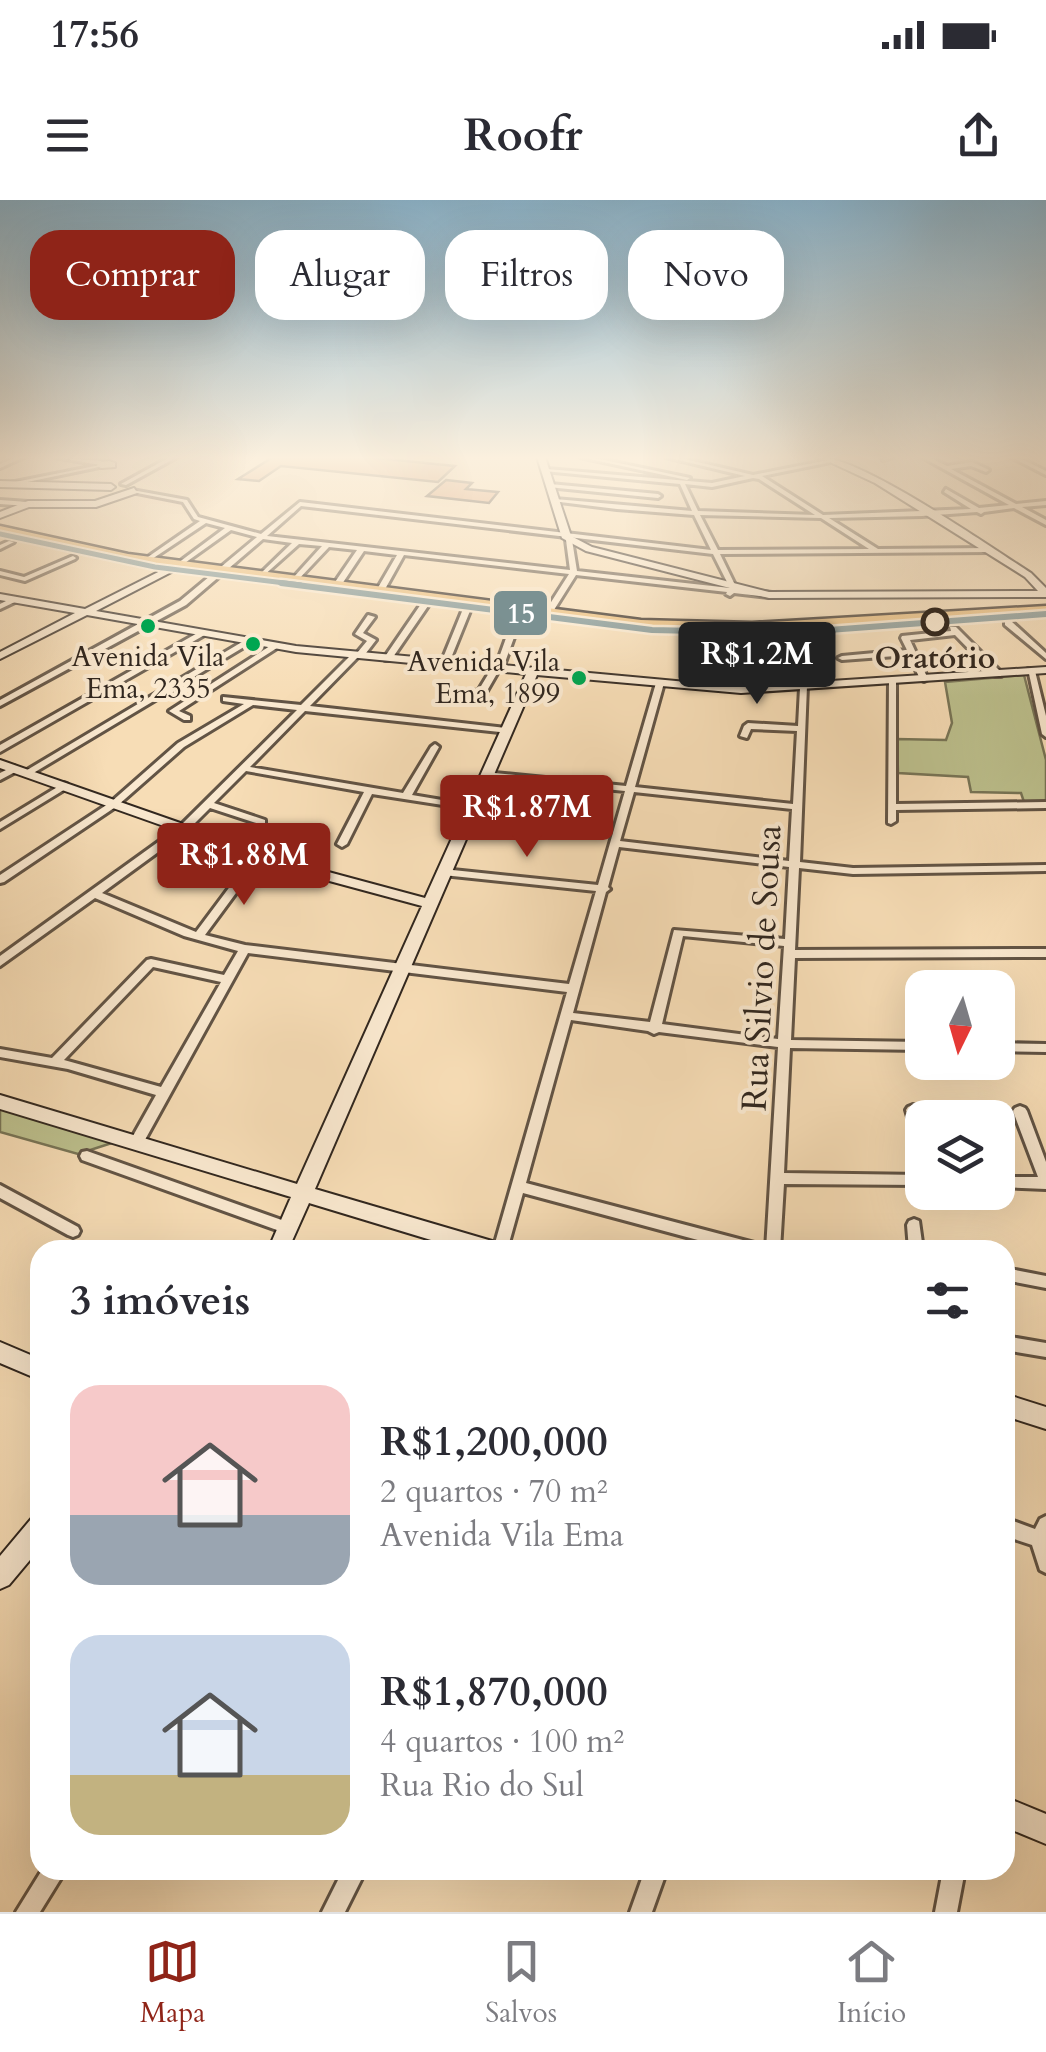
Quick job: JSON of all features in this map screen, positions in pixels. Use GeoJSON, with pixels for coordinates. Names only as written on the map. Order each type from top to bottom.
{"type":"FeatureCollection","features":[{"type":"Feature","properties":{"kind":"main road"},"geometry":{"type":"LineString","coordinates":[[969,537],[1046,594]]}},
{"type":"Feature","properties":{"kind":"main road"},"geometry":{"type":"LineString","coordinates":[[5,538],[180,564],[215,574],[517,618],[564,615],[641,624],[752,627],[1046,610]]}},
{"type":"Feature","properties":{"kind":"main road"},"geometry":{"type":"LineString","coordinates":[[5,538],[73,558],[160,572],[262,576],[545,617],[727,638],[954,630],[1046,621]]}},
{"type":"Feature","properties":{"kind":"main road"},"geometry":{"type":"LineString","coordinates":[[567,538],[732,590],[769,596],[1046,594]]}},
{"type":"Feature","properties":{"kind":"main road"},"geometry":{"type":"LineString","coordinates":[[0,656],[180,564]]}},
{"type":"Feature","properties":{"kind":"main road"},"geometry":{"type":"LineString","coordinates":[[0,597],[276,646],[741,690],[1046,670]]}},
{"type":"Feature","properties":{"kind":"main road"},"geometry":{"type":"LineString","coordinates":[[283,1240],[532,671]]}},
{"type":"Feature","properties":{"kind":"main road"},"geometry":{"type":"LineString","coordinates":[[14,769],[259,856],[430,904]]}},
{"type":"Feature","properties":{"kind":"main road"},"geometry":{"type":"LineString","coordinates":[[0,1102],[459,1240]]}},
{"type":"Feature","properties":{"kind":"main road"},"geometry":{"type":"LineString","coordinates":[[0,1352],[30,1366]]}},
{"type":"Feature","properties":{"kind":"main road"},"geometry":{"type":"LineString","coordinates":[[1015,1408],[1046,1418]]}},
{"type":"Feature","properties":{"kind":"main road"},"geometry":{"type":"LineString","coordinates":[[0,1576],[30,1540]]}},
{"type":"Feature","properties":{"kind":"main road"},"geometry":{"type":"LineString","coordinates":[[1015,1816],[1046,1828]]}},
{"type":"Feature","properties":{"kind":"street"},"geometry":{"type":"LineString","coordinates":[[147,560],[181,537]]}},
{"type":"Feature","properties":{"kind":"street"},"geometry":{"type":"LineString","coordinates":[[180,564],[217,537]]}},
{"type":"Feature","properties":{"kind":"street"},"geometry":{"type":"LineString","coordinates":[[0,702],[183,603],[261,537]]}},
{"type":"Feature","properties":{"kind":"street"},"geometry":{"type":"LineString","coordinates":[[267,537],[769,596]]}},
{"type":"Feature","properties":{"kind":"street"},"geometry":{"type":"LineString","coordinates":[[558,537],[714,552],[990,550]]}},
{"type":"Feature","properties":{"kind":"street"},"geometry":{"type":"LineString","coordinates":[[707,537],[732,590]]}},
{"type":"Feature","properties":{"kind":"street"},"geometry":{"type":"LineString","coordinates":[[854,537],[877,551]]}},
{"type":"Feature","properties":{"kind":"street"},"geometry":{"type":"LineString","coordinates":[[545,617],[572,575],[567,538]]}},
{"type":"Feature","properties":{"kind":"street"},"geometry":{"type":"LineString","coordinates":[[262,576],[298,542]]}},
{"type":"Feature","properties":{"kind":"street"},"geometry":{"type":"LineString","coordinates":[[296,580],[326,545]]}},
{"type":"Feature","properties":{"kind":"street"},"geometry":{"type":"LineString","coordinates":[[337,586],[361,550]]}},
{"type":"Feature","properties":{"kind":"street"},"geometry":{"type":"LineString","coordinates":[[380,591],[401,554]]}},
{"type":"Feature","properties":{"kind":"street"},"geometry":{"type":"LineString","coordinates":[[0,573],[25,579],[73,558]]}},
{"type":"Feature","properties":{"kind":"street"},"geometry":{"type":"LineString","coordinates":[[561,594],[564,615]]}},
{"type":"Feature","properties":{"kind":"street"},"geometry":{"type":"LineString","coordinates":[[0,607],[15,600]]}},
{"type":"Feature","properties":{"kind":"street"},"geometry":{"type":"LineString","coordinates":[[388,658],[424,606]]}},
{"type":"Feature","properties":{"kind":"street"},"geometry":{"type":"LineString","coordinates":[[446,663],[466,611]]}},
{"type":"Feature","properties":{"kind":"street"},"geometry":{"type":"LineString","coordinates":[[0,962],[183,829],[372,640],[359,634],[371,618]]}},
{"type":"Feature","properties":{"kind":"street"},"geometry":{"type":"LineString","coordinates":[[460,693],[482,694],[498,668],[517,618]]}},
{"type":"Feature","properties":{"kind":"street"},"geometry":{"type":"LineString","coordinates":[[1008,623],[1046,657]]}},
{"type":"Feature","properties":{"kind":"street"},"geometry":{"type":"LineString","coordinates":[[924,680],[907,636],[954,630],[998,674]]}},
{"type":"Feature","properties":{"kind":"street"},"geometry":{"type":"LineString","coordinates":[[0,748],[204,633]]}},
{"type":"Feature","properties":{"kind":"street"},"geometry":{"type":"LineString","coordinates":[[0,777],[250,641]]}},
{"type":"Feature","properties":{"kind":"street"},"geometry":{"type":"LineString","coordinates":[[187,718],[172,711],[276,646]]}},
{"type":"Feature","properties":{"kind":"street"},"geometry":{"type":"LineString","coordinates":[[842,658],[911,652]]}},
{"type":"Feature","properties":{"kind":"street"},"geometry":{"type":"LineString","coordinates":[[1031,671],[1046,734]]}},
{"type":"Feature","properties":{"kind":"street"},"geometry":{"type":"LineString","coordinates":[[891,821],[892,682]]}},
{"type":"Feature","properties":{"kind":"street"},"geometry":{"type":"LineString","coordinates":[[503,1240],[606,888],[660,683]]}},
{"type":"Feature","properties":{"kind":"street","name":"Rua Silvio de Sousa"},"geometry":{"type":"LineString","coordinates":[[773,1240],[804,688]]}},
{"type":"Feature","properties":{"kind":"street"},"geometry":{"type":"LineString","coordinates":[[226,699],[506,731]]}},
{"type":"Feature","properties":{"kind":"street"},"geometry":{"type":"LineString","coordinates":[[0,880],[114,804],[174,750],[249,704]]}},
{"type":"Feature","properties":{"kind":"street"},"geometry":{"type":"LineString","coordinates":[[744,736],[748,726],[802,729]]}},
{"type":"Feature","properties":{"kind":"street"},"geometry":{"type":"LineString","coordinates":[[406,797],[434,747]]}},
{"type":"Feature","properties":{"kind":"street"},"geometry":{"type":"LineString","coordinates":[[242,768],[472,808]]}},
{"type":"Feature","properties":{"kind":"street"},"geometry":{"type":"LineString","coordinates":[[487,774],[798,807]]}},
{"type":"Feature","properties":{"kind":"street"},"geometry":{"type":"LineString","coordinates":[[0,826],[64,786]]}},
{"type":"Feature","properties":{"kind":"street"},"geometry":{"type":"LineString","coordinates":[[342,844],[369,791]]}},
{"type":"Feature","properties":{"kind":"street"},"geometry":{"type":"LineString","coordinates":[[208,804],[262,822]]}},
{"type":"Feature","properties":{"kind":"street"},"geometry":{"type":"LineString","coordinates":[[891,808],[1046,805]]}},
{"type":"Feature","properties":{"kind":"street"},"geometry":{"type":"LineString","coordinates":[[618,844],[874,872],[1046,868]]}},
{"type":"Feature","properties":{"kind":"street"},"geometry":{"type":"LineString","coordinates":[[198,937],[259,856]]}},
{"type":"Feature","properties":{"kind":"street"},"geometry":{"type":"LineString","coordinates":[[444,872],[606,888]]}},
{"type":"Feature","properties":{"kind":"street"},"geometry":{"type":"LineString","coordinates":[[95,894],[198,937],[245,950],[576,989]]}},
{"type":"Feature","properties":{"kind":"street"},"geometry":{"type":"LineString","coordinates":[[654,1030],[678,932],[791,949],[1046,952]]}},
{"type":"Feature","properties":{"kind":"street"},"geometry":{"type":"LineString","coordinates":[[0,948],[13,953]]}},
{"type":"Feature","properties":{"kind":"street"},"geometry":{"type":"LineString","coordinates":[[136,1142],[245,950]]}},
{"type":"Feature","properties":{"kind":"street"},"geometry":{"type":"LineString","coordinates":[[56,1062],[151,963],[229,980]]}},
{"type":"Feature","properties":{"kind":"street"},"geometry":{"type":"LineString","coordinates":[[568,1016],[785,1044],[905,1046]]}},
{"type":"Feature","properties":{"kind":"street"},"geometry":{"type":"LineString","coordinates":[[1015,1047],[1046,1048]]}},
{"type":"Feature","properties":{"kind":"street"},"geometry":{"type":"LineString","coordinates":[[0,1054],[56,1062],[164,1093]]}},
{"type":"Feature","properties":{"kind":"street"},"geometry":{"type":"LineString","coordinates":[[1015,1182],[1046,1181],[1020,1111]]}},
{"type":"Feature","properties":{"kind":"street"},"geometry":{"type":"LineString","coordinates":[[87,1156],[288,1228]]}},
{"type":"Feature","properties":{"kind":"street"},"geometry":{"type":"LineString","coordinates":[[777,1178],[905,1180]]}},
{"type":"Feature","properties":{"kind":"street"},"geometry":{"type":"LineString","coordinates":[[518,1186],[720,1240]]}},
{"type":"Feature","properties":{"kind":"street"},"geometry":{"type":"LineString","coordinates":[[0,1191],[73,1231]]}},
{"type":"Feature","properties":{"kind":"street"},"geometry":{"type":"LineString","coordinates":[[914,1225],[915,1240]]}},
{"type":"Feature","properties":{"kind":"street"},"geometry":{"type":"LineString","coordinates":[[1015,1276],[1046,1282]]}},
{"type":"Feature","properties":{"kind":"street"},"geometry":{"type":"LineString","coordinates":[[1015,1345],[1046,1350]]}},
{"type":"Feature","properties":{"kind":"street"},"geometry":{"type":"LineString","coordinates":[[1015,1528],[1042,1532],[1046,1564]]}},
{"type":"Feature","properties":{"kind":"street"},"geometry":{"type":"LineString","coordinates":[[27,1912],[48,1880]]}},
{"type":"Feature","properties":{"kind":"street"},"geometry":{"type":"LineString","coordinates":[[333,1912],[350,1880]]}},
{"type":"Feature","properties":{"kind":"street"},"geometry":{"type":"LineString","coordinates":[[641,1912],[652,1880]]}},
{"type":"Feature","properties":{"kind":"street"},"geometry":{"type":"LineString","coordinates":[[946,1912],[952,1880]]}},
{"type":"Feature","properties":{"kind":"green space"},"geometry":{"type":"Polygon","coordinates":[[[1024,675],[1046,760],[1046,802],[1024,802],[1021,793],[971,792],[968,777],[898,773],[897,739],[946,740],[952,723],[945,682],[1024,675]]]}},
{"type":"Feature","properties":{"kind":"green space"},"geometry":{"type":"Polygon","coordinates":[[[0,1108],[118,1141],[78,1154],[0,1132],[0,1108]]]}},
{"type":"Feature","properties":{"kind":"transit line","name":"15"},"geometry":{"type":"LineString","coordinates":[[14,537],[155,567],[652,630],[788,633],[1046,614]]}},
{"type":"Feature","properties":{"kind":"place","name":"Oratório"},"geometry":{"type":"Point","coordinates":[935,622]}},
{"type":"Feature","properties":{"kind":"place","name":"Avenida Vila Ema, 2335"},"geometry":{"type":"Point","coordinates":[148,626]}},
{"type":"Feature","properties":{"kind":"place","name":"Avenida Vila Ema, 1899"},"geometry":{"type":"Point","coordinates":[579,678]}}]}
